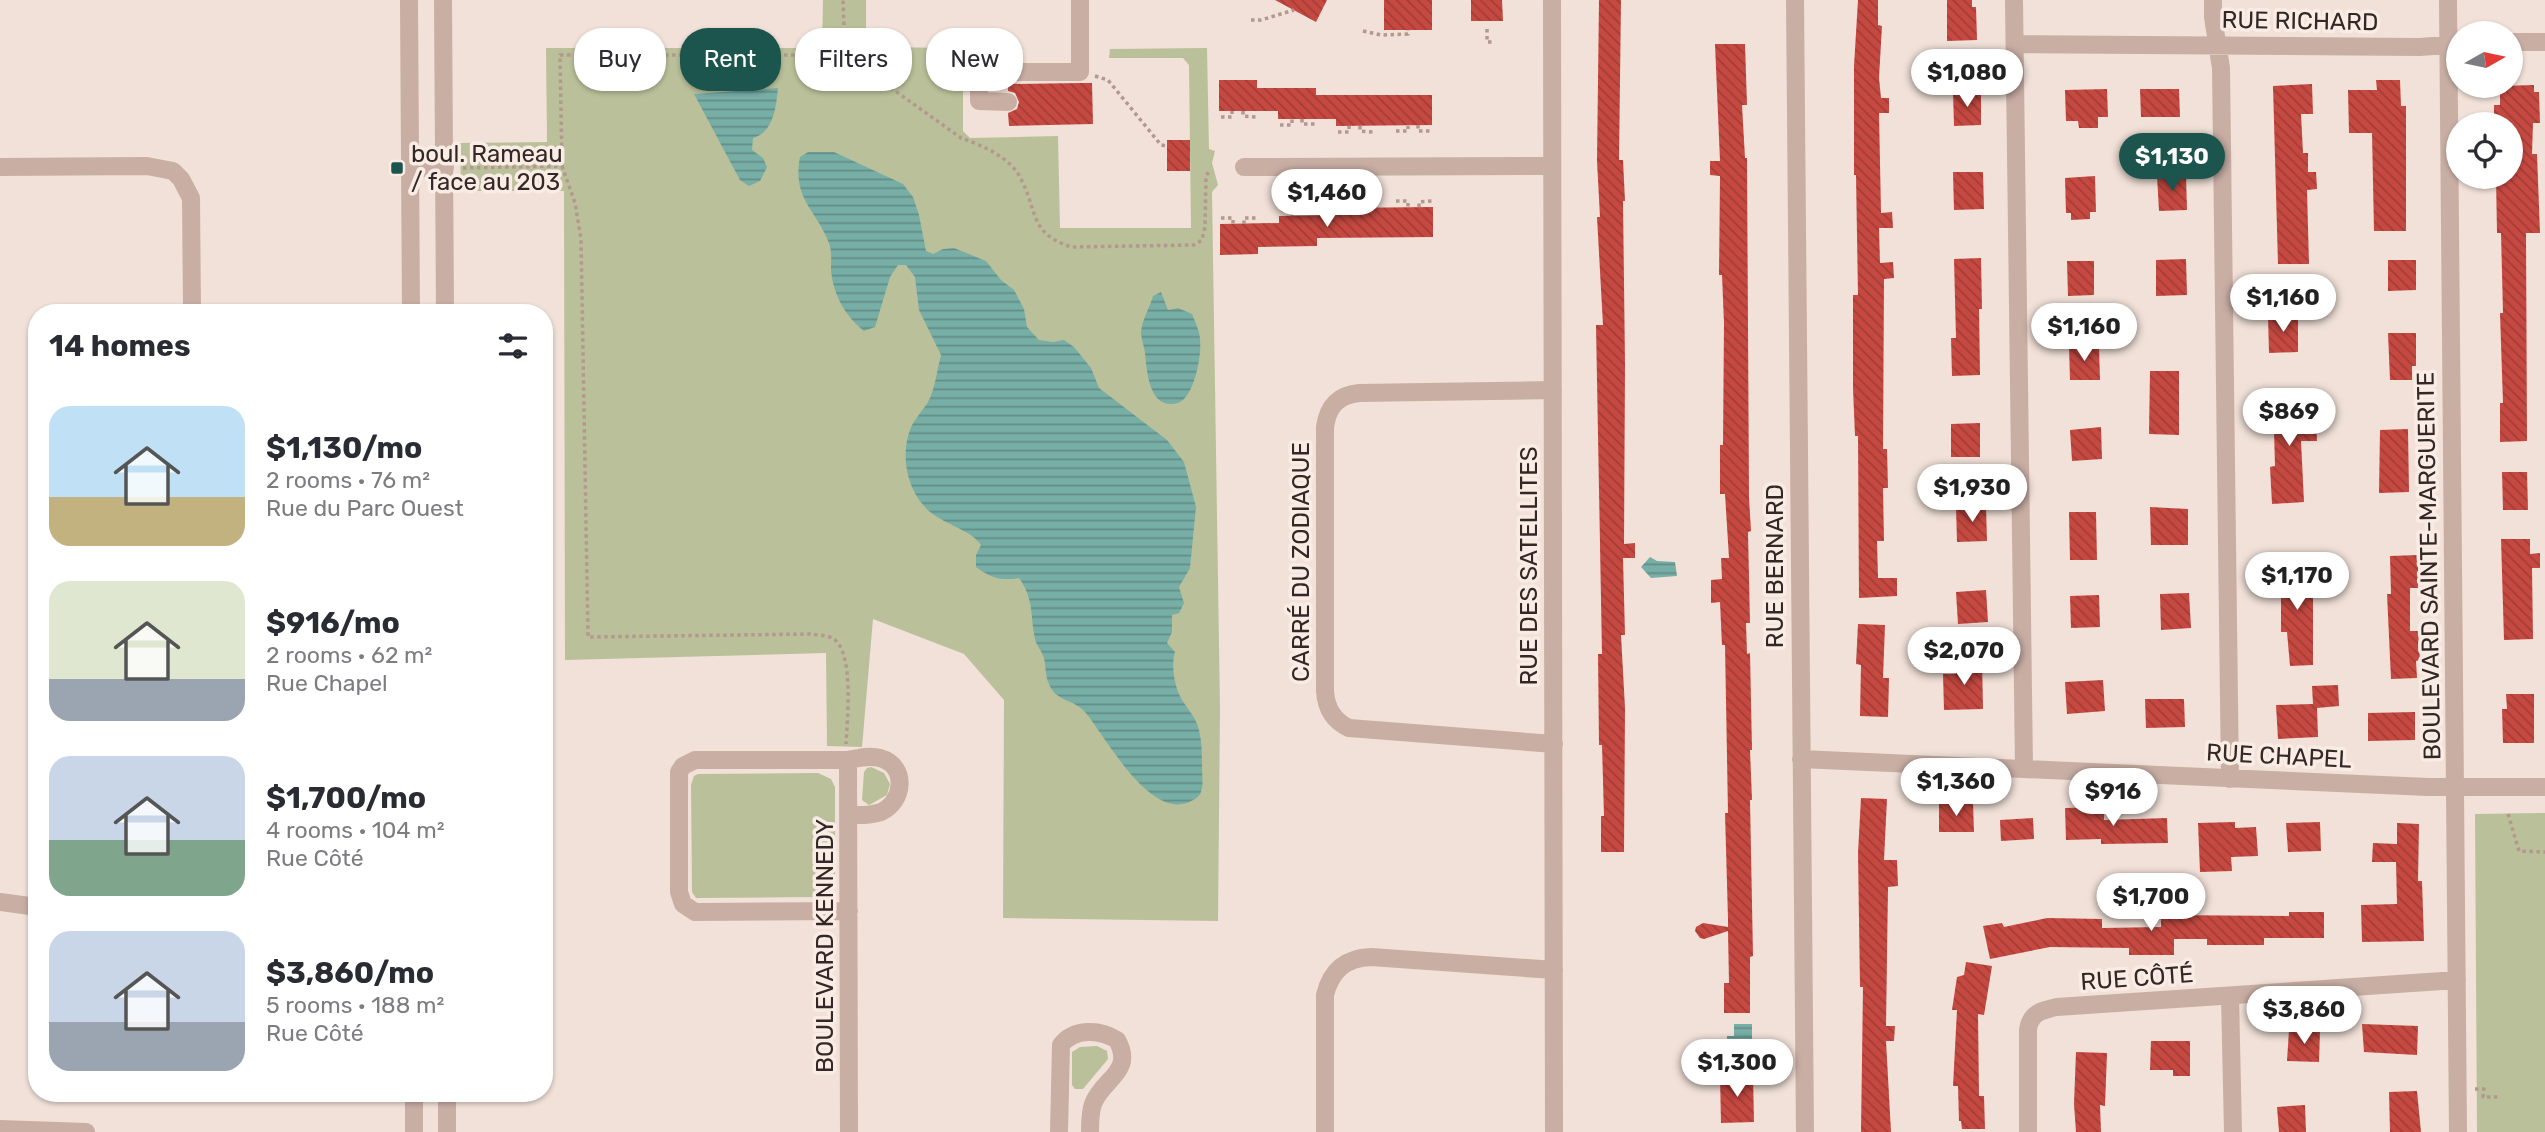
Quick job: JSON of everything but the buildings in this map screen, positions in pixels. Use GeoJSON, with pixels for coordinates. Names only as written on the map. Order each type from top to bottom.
{"type":"FeatureCollection","features":[{"type":"Feature","properties":{"kind":"street"},"geometry":{"type":"LineString","coordinates":[[409,0],[411,304]]}},
{"type":"Feature","properties":{"kind":"street"},"geometry":{"type":"LineString","coordinates":[[443,0],[451,168],[445,304]]}},
{"type":"Feature","properties":{"kind":"street"},"geometry":{"type":"LineString","coordinates":[[1008,102],[979,101],[979,72],[1080,72],[1080,0]]}},
{"type":"Feature","properties":{"kind":"street","name":"RUE DES SATELLITES"},"geometry":{"type":"LineString","coordinates":[[1552,0],[1554,1132]]}},
{"type":"Feature","properties":{"kind":"street","name":"RUE BERNARD"},"geometry":{"type":"LineString","coordinates":[[1795,0],[1805,1132]]}},
{"type":"Feature","properties":{"kind":"street"},"geometry":{"type":"LineString","coordinates":[[2014,0],[2024,768]]}},
{"type":"Feature","properties":{"kind":"street"},"geometry":{"type":"LineString","coordinates":[[2213,0],[2222,96],[2230,779]]}},
{"type":"Feature","properties":{"kind":"street","name":"BOULEVARD SAINTE-MARGUERITE"},"geometry":{"type":"LineString","coordinates":[[2448,0],[2451,21]]}},
{"type":"Feature","properties":{"kind":"street"},"geometry":{"type":"LineString","coordinates":[[2524,42],[2545,42]]}},
{"type":"Feature","properties":{"kind":"street","name":"RUE RICHARD"},"geometry":{"type":"LineString","coordinates":[[2015,44],[2420,47],[2446,45]]}},
{"type":"Feature","properties":{"kind":"street","name":"BOULEVARD SAINTE-MARGUERITE"},"geometry":{"type":"LineString","coordinates":[[2454,98],[2458,1132]]}},
{"type":"Feature","properties":{"kind":"street"},"geometry":{"type":"LineString","coordinates":[[0,167],[147,166],[173,172],[181,179],[191,198],[192,304]]}},
{"type":"Feature","properties":{"kind":"street"},"geometry":{"type":"LineString","coordinates":[[1244,167],[1552,166]]}},
{"type":"Feature","properties":{"kind":"street"},"geometry":{"type":"LineString","coordinates":[[411,168],[451,168]]}},
{"type":"Feature","properties":{"kind":"street","name":"CARRÉ DU ZODIAQUE"},"geometry":{"type":"LineString","coordinates":[[1553,390],[1359,393],[1344,396],[1332,405],[1325,427],[1325,691],[1327,705],[1333,716],[1349,728],[1554,744]]}},
{"type":"Feature","properties":{"kind":"street"},"geometry":{"type":"LineString","coordinates":[[848,815],[872,814],[887,808],[898,797],[900,781],[894,767],[880,758],[847,753],[695,760],[683,766],[678,778],[679,892],[688,909],[695,912],[849,911]]}},
{"type":"Feature","properties":{"kind":"street","name":"BOULEVARD KENNEDY"},"geometry":{"type":"LineString","coordinates":[[847,753],[849,1132]]}},
{"type":"Feature","properties":{"kind":"street","name":"RUE CHAPEL"},"geometry":{"type":"LineString","coordinates":[[1801,759],[2456,788],[2545,786]]}},
{"type":"Feature","properties":{"kind":"street"},"geometry":{"type":"LineString","coordinates":[[0,902],[28,906]]}},
{"type":"Feature","properties":{"kind":"street"},"geometry":{"type":"LineString","coordinates":[[1325,1132],[1325,995],[1331,977],[1344,964],[1371,957],[1554,970]]}},
{"type":"Feature","properties":{"kind":"street","name":"RUE CÔTÉ"},"geometry":{"type":"LineString","coordinates":[[2028,1132],[2028,1030],[2032,1017],[2037,1012],[2057,1007],[2457,981]]}},
{"type":"Feature","properties":{"kind":"street"},"geometry":{"type":"LineString","coordinates":[[2231,996],[2233,1132]]}},
{"type":"Feature","properties":{"kind":"street"},"geometry":{"type":"LineString","coordinates":[[1059,1132],[1061,1045],[1072,1035],[1091,1032],[1102,1033],[1117,1040],[1123,1056],[1117,1071],[1093,1104],[1090,1132]]}},
{"type":"Feature","properties":{"kind":"street"},"geometry":{"type":"LineString","coordinates":[[414,1102],[414,1132]]}},
{"type":"Feature","properties":{"kind":"street"},"geometry":{"type":"LineString","coordinates":[[447,1102],[447,1132]]}},
{"type":"Feature","properties":{"kind":"street"},"geometry":{"type":"LineString","coordinates":[[0,1129],[86,1132]]}},
{"type":"Feature","properties":{"kind":"path"},"geometry":{"type":"LineString","coordinates":[[843,0],[844,28]]}},
{"type":"Feature","properties":{"kind":"path"},"geometry":{"type":"LineString","coordinates":[[1251,20],[1261,20],[1294,10]]}},
{"type":"Feature","properties":{"kind":"path"},"geometry":{"type":"LineString","coordinates":[[1487,29],[1487,42],[1492,42]]}},
{"type":"Feature","properties":{"kind":"path"},"geometry":{"type":"LineString","coordinates":[[1363,30],[1381,36],[1408,34],[1408,30]]}},
{"type":"Feature","properties":{"kind":"path"},"geometry":{"type":"LineString","coordinates":[[795,55],[560,55],[562,166],[575,203],[581,239],[588,637],[810,634],[832,638],[842,649],[847,671],[847,753]]}},
{"type":"Feature","properties":{"kind":"path"},"geometry":{"type":"LineString","coordinates":[[1080,72],[1108,80],[1161,145],[1167,146]]}},
{"type":"Feature","properties":{"kind":"path"},"geometry":{"type":"LineString","coordinates":[[895,91],[961,138],[1000,156],[1022,179],[1037,224],[1044,234],[1071,247],[1194,245],[1202,240],[1205,227],[1206,176],[1210,170]]}},
{"type":"Feature","properties":{"kind":"path"},"geometry":{"type":"LineString","coordinates":[[1221,117],[1232,117],[1232,111]]}},
{"type":"Feature","properties":{"kind":"path"},"geometry":{"type":"LineString","coordinates":[[1243,111],[1243,116],[1256,117]]}},
{"type":"Feature","properties":{"kind":"path"},"geometry":{"type":"LineString","coordinates":[[1302,118],[1302,124],[1315,124]]}},
{"type":"Feature","properties":{"kind":"path"},"geometry":{"type":"LineString","coordinates":[[1280,125],[1292,125],[1292,119]]}},
{"type":"Feature","properties":{"kind":"path"},"geometry":{"type":"LineString","coordinates":[[1396,131],[1408,131],[1408,125]]}},
{"type":"Feature","properties":{"kind":"path"},"geometry":{"type":"LineString","coordinates":[[1418,125],[1418,131],[1432,131]]}},
{"type":"Feature","properties":{"kind":"path"},"geometry":{"type":"LineString","coordinates":[[1338,132],[1349,132],[1349,126]]}},
{"type":"Feature","properties":{"kind":"path"},"geometry":{"type":"LineString","coordinates":[[1360,126],[1360,131],[1373,132]]}},
{"type":"Feature","properties":{"kind":"path"},"geometry":{"type":"LineString","coordinates":[[451,168],[562,166]]}},
{"type":"Feature","properties":{"kind":"path"},"geometry":{"type":"LineString","coordinates":[[1360,207],[1360,202],[1374,201]]}},
{"type":"Feature","properties":{"kind":"path"},"geometry":{"type":"LineString","coordinates":[[1396,201],[1408,201],[1408,207]]}},
{"type":"Feature","properties":{"kind":"path"},"geometry":{"type":"LineString","coordinates":[[1419,207],[1419,202],[1432,201]]}},
{"type":"Feature","properties":{"kind":"path"},"geometry":{"type":"LineString","coordinates":[[1338,202],[1350,202],[1350,208]]}},
{"type":"Feature","properties":{"kind":"path"},"geometry":{"type":"LineString","coordinates":[[1303,215],[1303,210],[1316,209]]}},
{"type":"Feature","properties":{"kind":"path"},"geometry":{"type":"LineString","coordinates":[[1281,210],[1292,210],[1292,216]]}},
{"type":"Feature","properties":{"kind":"path"},"geometry":{"type":"LineString","coordinates":[[1221,218],[1233,218],[1233,224]]}},
{"type":"Feature","properties":{"kind":"path"},"geometry":{"type":"LineString","coordinates":[[1244,224],[1244,218],[1257,218]]}},
{"type":"Feature","properties":{"kind":"path"},"geometry":{"type":"LineString","coordinates":[[2508,814],[2519,851],[2545,852]]}},
{"type":"Feature","properties":{"kind":"path"},"geometry":{"type":"LineString","coordinates":[[2475,1089],[2484,1089],[2483,1097],[2501,1097]]}},
{"type":"Feature","properties":{"kind":"green space"},"geometry":{"type":"Polygon","coordinates":[[[823,0],[866,0],[866,28],[822,28],[823,0]]]}},
{"type":"Feature","properties":{"kind":"green space"},"geometry":{"type":"Polygon","coordinates":[[[912,47],[926,48],[926,91],[963,91],[963,131],[970,138],[1058,136],[1060,228],[1191,228],[1189,65],[1183,58],[1109,58],[1110,49],[1207,48],[1209,149],[1215,151],[1212,163],[1218,185],[1212,192],[1220,709],[1218,921],[1003,918],[1004,700],[964,654],[873,619],[862,747],[827,746],[826,653],[565,660],[564,191],[461,191],[460,143],[547,142],[546,48],[574,48],[574,91],[666,91],[666,48],[680,48],[680,91],[781,91],[781,48],[795,48],[795,91],[912,91],[912,47]]]}},
{"type":"Feature","properties":{"kind":"green space"},"geometry":{"type":"Polygon","coordinates":[[[871,767],[884,773],[890,784],[887,795],[869,805],[862,800],[864,772],[871,767]]]}},
{"type":"Feature","properties":{"kind":"green space"},"geometry":{"type":"Polygon","coordinates":[[[818,773],[831,779],[835,787],[835,879],[830,892],[816,897],[696,898],[692,892],[691,785],[694,776],[818,773]]]}},
{"type":"Feature","properties":{"kind":"green space"},"geometry":{"type":"Polygon","coordinates":[[[2545,813],[2545,1132],[2477,1132],[2475,814],[2545,813]]]}},
{"type":"Feature","properties":{"kind":"green space"},"geometry":{"type":"Polygon","coordinates":[[[1097,1046],[1107,1051],[1108,1059],[1083,1089],[1075,1089],[1072,1085],[1072,1052],[1080,1047],[1097,1046]]]}},
{"type":"Feature","properties":{"kind":"water"},"geometry":{"type":"Polygon","coordinates":[[[778,91],[770,125],[753,138],[752,150],[763,158],[767,167],[760,181],[749,186],[740,180],[694,94],[778,91]]]}},
{"type":"Feature","properties":{"kind":"water"},"geometry":{"type":"Polygon","coordinates":[[[808,152],[834,152],[903,184],[913,197],[926,251],[933,254],[954,248],[986,261],[1001,280],[1014,290],[1024,309],[1027,327],[1039,340],[1064,340],[1074,347],[1091,368],[1099,388],[1167,440],[1184,462],[1196,507],[1190,568],[1179,587],[1184,603],[1179,613],[1172,615],[1172,632],[1167,643],[1175,652],[1173,669],[1179,693],[1196,721],[1200,735],[1202,785],[1200,794],[1194,800],[1172,804],[1157,798],[1129,772],[1085,712],[1052,690],[1044,658],[1035,639],[1029,600],[1019,578],[996,578],[976,567],[976,555],[981,545],[976,539],[930,512],[918,498],[907,470],[907,439],[930,397],[941,355],[919,310],[915,277],[906,265],[898,265],[890,277],[875,327],[864,331],[846,311],[834,288],[829,243],[802,194],[799,183],[800,157],[808,152]]]}},
{"type":"Feature","properties":{"kind":"water"},"geometry":{"type":"Polygon","coordinates":[[[1161,292],[1168,310],[1178,308],[1192,314],[1200,337],[1200,355],[1193,385],[1178,403],[1168,404],[1155,396],[1141,337],[1153,296],[1161,292]]]}},
{"type":"Feature","properties":{"kind":"water"},"geometry":{"type":"Polygon","coordinates":[[[1650,557],[1657,561],[1675,562],[1677,576],[1651,578],[1641,567],[1650,557]]]}},
{"type":"Feature","properties":{"kind":"water"},"geometry":{"type":"Polygon","coordinates":[[[1734,1024],[1752,1024],[1752,1068],[1726,1068],[1727,1036],[1734,1036],[1734,1024]]]}},
{"type":"Feature","properties":{"kind":"place","name":"boul. Rameau / face au 203"},"geometry":{"type":"Point","coordinates":[397,168]}}]}
